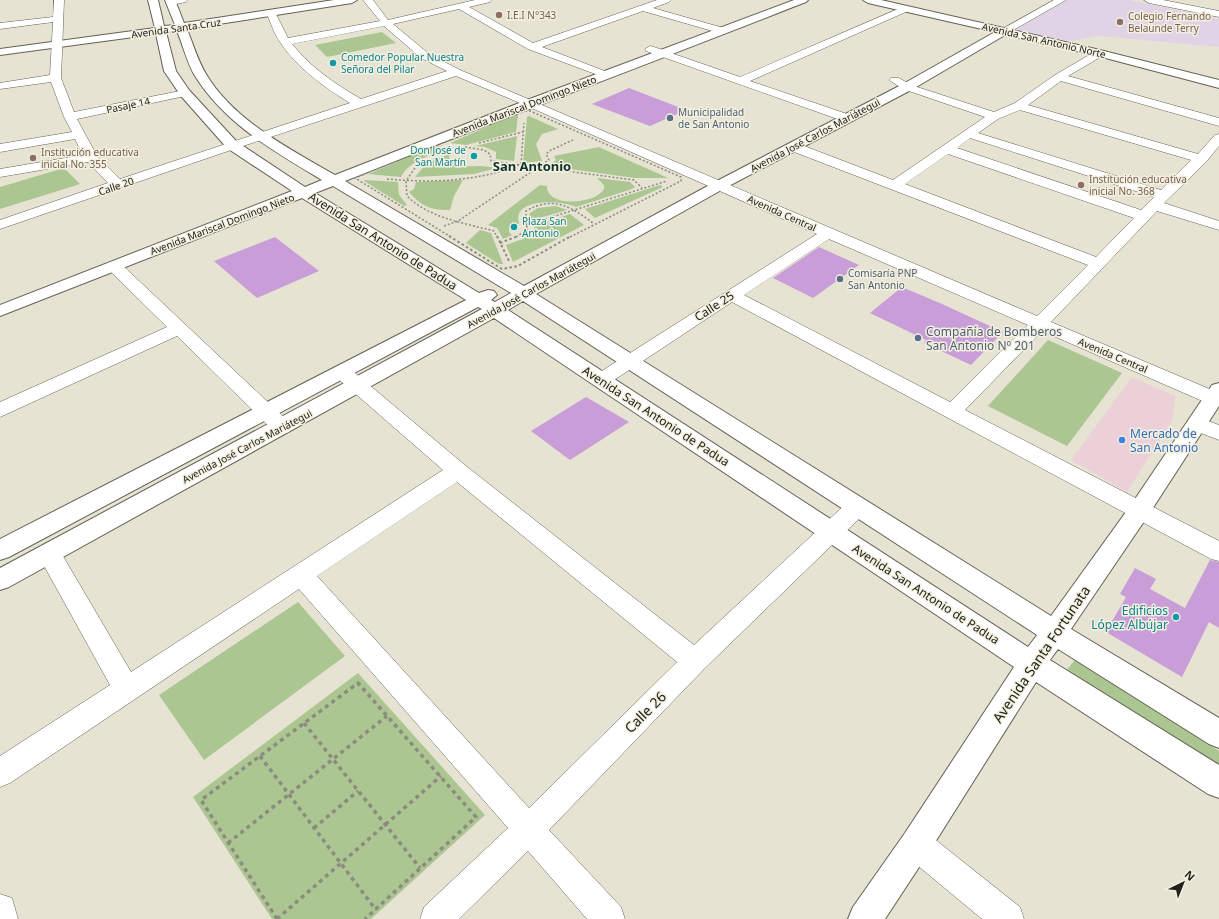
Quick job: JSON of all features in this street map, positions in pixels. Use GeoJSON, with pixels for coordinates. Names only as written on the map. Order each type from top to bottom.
{"type":"FeatureCollection","features":[{"type":"Feature","properties":{"kind":"street"},"geometry":{"type":"LineString","coordinates":[[59,0],[55,78],[70,117],[91,158],[118,185]]}},
{"type":"Feature","properties":{"kind":"street","name":"Avenida San Antonio de Padua"},"geometry":{"type":"LineString","coordinates":[[169,0],[171,28],[170,71],[186,93],[232,145],[297,188],[487,305],[1032,664],[1219,783]]}},
{"type":"Feature","properties":{"kind":"street","name":"Avenida Santa Cruz"},"geometry":{"type":"LineString","coordinates":[[0,52],[272,14],[352,0]]}},
{"type":"Feature","properties":{"kind":"street","name":"Avenida Central"},"geometry":{"type":"LineString","coordinates":[[368,0],[386,22],[403,39],[425,56],[456,72],[525,104],[713,182],[1041,324],[1217,394]]}},
{"type":"Feature","properties":{"kind":"street"},"geometry":{"type":"LineString","coordinates":[[285,42],[487,0]]}},
{"type":"Feature","properties":{"kind":"street"},"geometry":{"type":"LineString","coordinates":[[532,46],[642,5],[666,0]]}},
{"type":"Feature","properties":{"kind":"street","name":"Avenida Mariscal Domingo Nieto"},"geometry":{"type":"LineString","coordinates":[[525,104],[593,70],[783,0]]}},
{"type":"Feature","properties":{"kind":"street","name":"Avenida Mariscal Domingo Nieto"},"geometry":{"type":"LineString","coordinates":[[0,311],[114,266],[327,176],[636,64],[803,0]]}},
{"type":"Feature","properties":{"kind":"street","name":"Avenida San Antonio Norte"},"geometry":{"type":"LineString","coordinates":[[868,0],[1100,53],[1219,84]]}},
{"type":"Feature","properties":{"kind":"street"},"geometry":{"type":"LineString","coordinates":[[942,53],[1043,0]]}},
{"type":"Feature","properties":{"kind":"street","name":"Avenida José Carlos Mariátegui"},"geometry":{"type":"LineString","coordinates":[[817,119],[907,87],[1004,31],[1062,0]]}},
{"type":"Feature","properties":{"kind":"street"},"geometry":{"type":"LineString","coordinates":[[1149,0],[1219,14]]}},
{"type":"Feature","properties":{"kind":"street"},"geometry":{"type":"LineString","coordinates":[[642,5],[723,31]]}},
{"type":"Feature","properties":{"kind":"street"},"geometry":{"type":"LineString","coordinates":[[460,6],[532,46],[606,75]]}},
{"type":"Feature","properties":{"kind":"street"},"geometry":{"type":"LineString","coordinates":[[740,81],[905,8]]}},
{"type":"Feature","properties":{"kind":"street"},"geometry":{"type":"LineString","coordinates":[[272,14],[285,42],[312,71],[334,88],[360,104]]}},
{"type":"Feature","properties":{"kind":"street"},"geometry":{"type":"LineString","coordinates":[[0,26],[57,19]]}},
{"type":"Feature","properties":{"kind":"street","name":"Avenida San Antonio de Padua"},"geometry":{"type":"LineString","coordinates":[[171,28],[200,75],[225,107],[261,137],[327,176],[517,281],[628,361],[1054,633],[1219,734]]}},
{"type":"Feature","properties":{"kind":"street"},"geometry":{"type":"LineString","coordinates":[[650,49],[740,81],[839,112]]}},
{"type":"Feature","properties":{"kind":"street"},"geometry":{"type":"LineString","coordinates":[[894,185],[994,116],[1019,106],[1059,78],[1100,53]]}},
{"type":"Feature","properties":{"kind":"street"},"geometry":{"type":"LineString","coordinates":[[623,59],[636,64]]}},
{"type":"Feature","properties":{"kind":"street","name":"Calle 20"},"geometry":{"type":"LineString","coordinates":[[0,225],[232,145],[261,137],[456,72]]}},
{"type":"Feature","properties":{"kind":"street","name":"Avenida José Carlos Mariátegui"},"geometry":{"type":"LineString","coordinates":[[883,85],[908,72]]}},
{"type":"Feature","properties":{"kind":"street"},"geometry":{"type":"LineString","coordinates":[[0,86],[55,78]]}},
{"type":"Feature","properties":{"kind":"street"},"geometry":{"type":"LineString","coordinates":[[1059,78],[1219,122]]}},
{"type":"Feature","properties":{"kind":"street"},"geometry":{"type":"LineString","coordinates":[[895,80],[907,87],[994,116]]}},
{"type":"Feature","properties":{"kind":"street","name":"Pasaje 14"},"geometry":{"type":"LineString","coordinates":[[70,117],[186,93]]}},
{"type":"Feature","properties":{"kind":"street"},"geometry":{"type":"LineString","coordinates":[[1019,106],[1201,159]]}},
{"type":"Feature","properties":{"kind":"street","name":"Avenida José Carlos Mariátegui"},"geometry":{"type":"LineString","coordinates":[[569,251],[713,182],[794,147],[839,112]]}},
{"type":"Feature","properties":{"kind":"street"},"geometry":{"type":"LineString","coordinates":[[969,134],[1153,206]]}},
{"type":"Feature","properties":{"kind":"street"},"geometry":{"type":"LineString","coordinates":[[0,148],[79,135]]}},
{"type":"Feature","properties":{"kind":"street"},"geometry":{"type":"LineString","coordinates":[[952,411],[1041,324],[1153,206],[1201,159],[1219,138]]}},
{"type":"Feature","properties":{"kind":"street"},"geometry":{"type":"LineString","coordinates":[[794,147],[1098,263]]}},
{"type":"Feature","properties":{"kind":"street"},"geometry":{"type":"LineString","coordinates":[[947,149],[1153,206],[1219,226]]}},
{"type":"Feature","properties":{"kind":"street"},"geometry":{"type":"LineString","coordinates":[[0,173],[91,158]]}},
{"type":"Feature","properties":{"kind":"street","name":"Avenida José Carlos Mariátegui"},"geometry":{"type":"LineString","coordinates":[[0,550],[265,412],[350,378],[487,305],[517,281],[713,182],[728,166]]}},
{"type":"Feature","properties":{"kind":"street","name":"Avenida Mariscal Domingo Nieto"},"geometry":{"type":"LineString","coordinates":[[0,298],[297,188]]}},
{"type":"Feature","properties":{"kind":"street","name":"Calle 25"},"geometry":{"type":"LineString","coordinates":[[601,380],[628,361],[828,233]]}},
{"type":"Feature","properties":{"kind":"street"},"geometry":{"type":"LineString","coordinates":[[114,266],[282,427]]}},
{"type":"Feature","properties":{"kind":"street"},"geometry":{"type":"LineString","coordinates":[[731,295],[1219,552]]}},
{"type":"Feature","properties":{"kind":"street"},"geometry":{"type":"LineString","coordinates":[[0,410],[180,328]]}},
{"type":"Feature","properties":{"kind":"street"},"geometry":{"type":"LineString","coordinates":[[350,378],[458,471],[695,661]]}},
{"type":"Feature","properties":{"kind":"street","name":"Avenida José Carlos Mariátegui"},"geometry":{"type":"LineString","coordinates":[[0,580],[282,427],[350,378]]}},
{"type":"Feature","properties":{"kind":"street","name":"Avenida Santa Fortunata"},"geometry":{"type":"LineString","coordinates":[[865,919],[916,844],[1032,664],[1139,511],[1208,429],[1217,394]]}},
{"type":"Feature","properties":{"kind":"street"},"geometry":{"type":"LineString","coordinates":[[0,773],[458,471]]}},
{"type":"Feature","properties":{"kind":"street","name":"Calle 26"},"geometry":{"type":"LineString","coordinates":[[436,919],[529,829],[695,661],[857,507]]}},
{"type":"Feature","properties":{"kind":"street"},"geometry":{"type":"LineString","coordinates":[[49,553],[127,690]]}},
{"type":"Feature","properties":{"kind":"street"},"geometry":{"type":"LineString","coordinates":[[301,575],[609,919]]}},
{"type":"Feature","properties":{"kind":"street"},"geometry":{"type":"LineString","coordinates":[[916,844],[1008,919]]}},
{"type":"Feature","properties":{"kind":"street"},"geometry":{"type":"LineString","coordinates":[[0,910],[2,919]]}},
{"type":"Feature","properties":{"kind":"path"},"geometry":{"type":"LineString","coordinates":[[521,164],[525,104]]}},
{"type":"Feature","properties":{"kind":"path"},"geometry":{"type":"LineString","coordinates":[[525,104],[530,111],[681,177]]}},
{"type":"Feature","properties":{"kind":"path"},"geometry":{"type":"LineString","coordinates":[[517,281],[502,269],[355,178],[358,175],[518,111],[525,104]]}},
{"type":"Feature","properties":{"kind":"path"},"geometry":{"type":"LineString","coordinates":[[478,143],[523,132]]}},
{"type":"Feature","properties":{"kind":"path"},"geometry":{"type":"LineString","coordinates":[[438,229],[458,221],[539,167],[549,160],[546,154],[551,150],[584,135]]}},
{"type":"Feature","properties":{"kind":"path"},"geometry":{"type":"LineString","coordinates":[[435,144],[442,145]]}},
{"type":"Feature","properties":{"kind":"path"},"geometry":{"type":"LineString","coordinates":[[471,145],[464,147],[484,150],[490,154],[491,162],[521,164],[634,180],[642,188]]}},
{"type":"Feature","properties":{"kind":"path"},"geometry":{"type":"LineString","coordinates":[[382,178],[406,181],[484,176],[521,164]]}},
{"type":"Feature","properties":{"kind":"path"},"geometry":{"type":"LineString","coordinates":[[420,165],[414,169],[406,181],[407,196],[417,206],[432,213],[494,231],[517,281]]}},
{"type":"Feature","properties":{"kind":"path"},"geometry":{"type":"LineString","coordinates":[[358,175],[366,176]]}},
{"type":"Feature","properties":{"kind":"path"},"geometry":{"type":"LineString","coordinates":[[674,179],[681,177]]}},
{"type":"Feature","properties":{"kind":"path"},"geometry":{"type":"LineString","coordinates":[[517,281],[518,266],[594,224],[681,181],[681,177]]}},
{"type":"Feature","properties":{"kind":"path"},"geometry":{"type":"LineString","coordinates":[[526,225],[668,181]]}},
{"type":"Feature","properties":{"kind":"path"},"geometry":{"type":"LineString","coordinates":[[500,243],[514,239],[528,229],[526,225],[526,211],[533,206],[544,203],[557,204],[575,209],[594,224]]}},
{"type":"Feature","properties":{"kind":"path"},"geometry":{"type":"LineString","coordinates":[[365,919],[476,817],[440,776],[386,716],[358,683],[201,800],[277,919],[440,776]]}},
{"type":"Feature","properties":{"kind":"path"},"geometry":{"type":"LineString","coordinates":[[228,843],[386,716]]}},
{"type":"Feature","properties":{"kind":"path"},"geometry":{"type":"LineString","coordinates":[[304,723],[420,868]]}},
{"type":"Feature","properties":{"kind":"path"},"geometry":{"type":"LineString","coordinates":[[260,756],[376,910]]}},
{"type":"Feature","properties":{"kind":"path"},"geometry":{"type":"LineString","coordinates":[[314,828],[358,791]]}},
{"type":"Feature","properties":{"kind":"shaded area","name":"Colegio Fernando Belaunde Terry"},"geometry":{"type":"Polygon","coordinates":[[[1063,0],[1130,0],[1219,19],[1219,47],[1099,36],[1065,42],[1016,30],[1019,28],[1015,26],[1048,8],[1053,8],[1063,0]]]}},
{"type":"Feature","properties":{"kind":"shaded area","name":"Mercado de San Antonio"},"geometry":{"type":"Polygon","coordinates":[[[1132,377],[1175,396],[1172,421],[1127,492],[1071,460],[1132,377]]]}},
{"type":"Feature","properties":{"kind":"green space"},"geometry":{"type":"Polygon","coordinates":[[[382,32],[396,43],[327,57],[315,45],[382,32]]]}},
{"type":"Feature","properties":{"kind":"green space"},"geometry":{"type":"Polygon","coordinates":[[[516,114],[518,115],[516,132],[466,145],[450,143],[516,114]]]}},
{"type":"Feature","properties":{"kind":"green space"},"geometry":{"type":"Polygon","coordinates":[[[529,116],[558,129],[542,134],[536,144],[542,161],[523,163],[527,117],[529,116]]]}},
{"type":"Feature","properties":{"kind":"green space"},"geometry":{"type":"Polygon","coordinates":[[[517,136],[514,161],[496,159],[496,152],[485,147],[475,146],[517,136]]]}},
{"type":"Feature","properties":{"kind":"green space"},"geometry":{"type":"Polygon","coordinates":[[[435,146],[450,148],[422,158],[410,166],[401,177],[368,174],[435,146]]]}},
{"type":"Feature","properties":{"kind":"green space"},"geometry":{"type":"Polygon","coordinates":[[[599,147],[668,178],[635,178],[548,166],[556,160],[554,156],[599,147]]]}},
{"type":"Feature","properties":{"kind":"green space"},"geometry":{"type":"Polygon","coordinates":[[[450,154],[449,157],[451,161],[457,165],[497,168],[474,174],[415,177],[427,163],[450,154]]]}},
{"type":"Feature","properties":{"kind":"green space"},"geometry":{"type":"Polygon","coordinates":[[[64,168],[80,184],[0,209],[0,187],[64,168]]]}},
{"type":"Feature","properties":{"kind":"green space"},"geometry":{"type":"Polygon","coordinates":[[[597,178],[630,182],[635,187],[576,207],[550,202],[530,205],[523,209],[519,215],[519,224],[509,228],[509,232],[512,235],[503,239],[497,228],[488,225],[540,185],[547,186],[549,193],[554,198],[582,201],[599,194],[604,189],[604,185],[597,178]]]}},
{"type":"Feature","properties":{"kind":"green space"},"geometry":{"type":"Polygon","coordinates":[[[463,180],[454,196],[450,210],[438,210],[427,207],[409,192],[414,189],[416,182],[463,180]]]}},
{"type":"Feature","properties":{"kind":"green space"},"geometry":{"type":"Polygon","coordinates":[[[364,181],[398,182],[399,195],[407,205],[404,206],[364,181]]]}},
{"type":"Feature","properties":{"kind":"green space"},"geometry":{"type":"Polygon","coordinates":[[[660,185],[663,187],[595,218],[585,209],[660,185]]]}},
{"type":"Feature","properties":{"kind":"green space"},"geometry":{"type":"Polygon","coordinates":[[[556,206],[567,210],[529,221],[528,220],[530,213],[538,208],[556,206]]]}},
{"type":"Feature","properties":{"kind":"green space"},"geometry":{"type":"Polygon","coordinates":[[[570,214],[584,225],[513,262],[506,245],[523,239],[533,233],[535,226],[570,214]]]}},
{"type":"Feature","properties":{"kind":"green space"},"geometry":{"type":"Polygon","coordinates":[[[480,230],[491,233],[503,264],[499,264],[466,243],[480,230]]]}},
{"type":"Feature","properties":{"kind":"green space"},"geometry":{"type":"Polygon","coordinates":[[[1048,340],[1122,373],[1067,446],[988,406],[1048,340]]]}},
{"type":"Feature","properties":{"kind":"green space"},"geometry":{"type":"Polygon","coordinates":[[[298,602],[345,656],[204,760],[159,695],[298,602]]]}},
{"type":"Feature","properties":{"kind":"green space"},"geometry":{"type":"Polygon","coordinates":[[[1075,660],[1219,751],[1219,772],[1065,672],[1075,660]]]}},
{"type":"Feature","properties":{"kind":"green space"},"geometry":{"type":"Polygon","coordinates":[[[358,673],[485,815],[371,919],[272,919],[193,797],[358,673]]]}},
{"type":"Feature","properties":{"kind":"building"},"geometry":{"type":"Polygon","coordinates":[[[629,88],[686,110],[650,126],[592,104],[629,88]]]}},
{"type":"Feature","properties":{"kind":"building"},"geometry":{"type":"Polygon","coordinates":[[[275,237],[319,271],[257,298],[214,261],[275,237]]]}},
{"type":"Feature","properties":{"kind":"building"},"geometry":{"type":"Polygon","coordinates":[[[819,247],[859,265],[813,298],[773,278],[819,247]]]}},
{"type":"Feature","properties":{"kind":"building"},"geometry":{"type":"Polygon","coordinates":[[[902,287],[1003,332],[971,365],[924,343],[926,340],[870,313],[902,287]]]}},
{"type":"Feature","properties":{"kind":"building"},"geometry":{"type":"Polygon","coordinates":[[[586,397],[629,422],[570,460],[531,431],[586,397]]]}},
{"type":"Feature","properties":{"kind":"building","name":"Edificios López Albújar"},"geometry":{"type":"Polygon","coordinates":[[[1210,560],[1219,562],[1219,628],[1209,622],[1182,677],[1106,632],[1126,597],[1120,594],[1135,568],[1156,579],[1150,589],[1185,608],[1210,560]]]}},
{"type":"Feature","properties":{"kind":"place","name":"I.E.I N°343"},"geometry":{"type":"Point","coordinates":[499,15]}},
{"type":"Feature","properties":{"kind":"place","name":"Colegio Fernando Belaunde Terry"},"geometry":{"type":"Point","coordinates":[1120,22]}},
{"type":"Feature","properties":{"kind":"place","name":"Comedor Popular Nuestra Señora del Pilar"},"geometry":{"type":"Point","coordinates":[333,63]}},
{"type":"Feature","properties":{"kind":"place","name":"Municipalidad de San Antonio"},"geometry":{"type":"Point","coordinates":[670,118]}},
{"type":"Feature","properties":{"kind":"place","name":"Don José de San Martín"},"geometry":{"type":"Point","coordinates":[474,156]}},
{"type":"Feature","properties":{"kind":"place","name":"Institución educativa inicial No. 355"},"geometry":{"type":"Point","coordinates":[33,158]}},
{"type":"Feature","properties":{"kind":"place","name":"Institución educativa inicial No. 368"},"geometry":{"type":"Point","coordinates":[1081,185]}},
{"type":"Feature","properties":{"kind":"place","name":"Plaza San Antonio"},"geometry":{"type":"Point","coordinates":[514,227]}},
{"type":"Feature","properties":{"kind":"place","name":"Comisaría PNP San Antonio"},"geometry":{"type":"Point","coordinates":[840,279]}},
{"type":"Feature","properties":{"kind":"place","name":"Compañía de Bomberos San Antonio Nº 201"},"geometry":{"type":"Point","coordinates":[918,338]}},
{"type":"Feature","properties":{"kind":"place","name":"Mercado de San Antonio"},"geometry":{"type":"Point","coordinates":[1122,440]}},
{"type":"Feature","properties":{"kind":"place","name":"Edificios López Albújar"},"geometry":{"type":"Point","coordinates":[1176,617]}},
{"type":"Feature","properties":{"kind":"district","name":"San Antonio"},"geometry":{"type":"Point","coordinates":[532,166]}}]}
